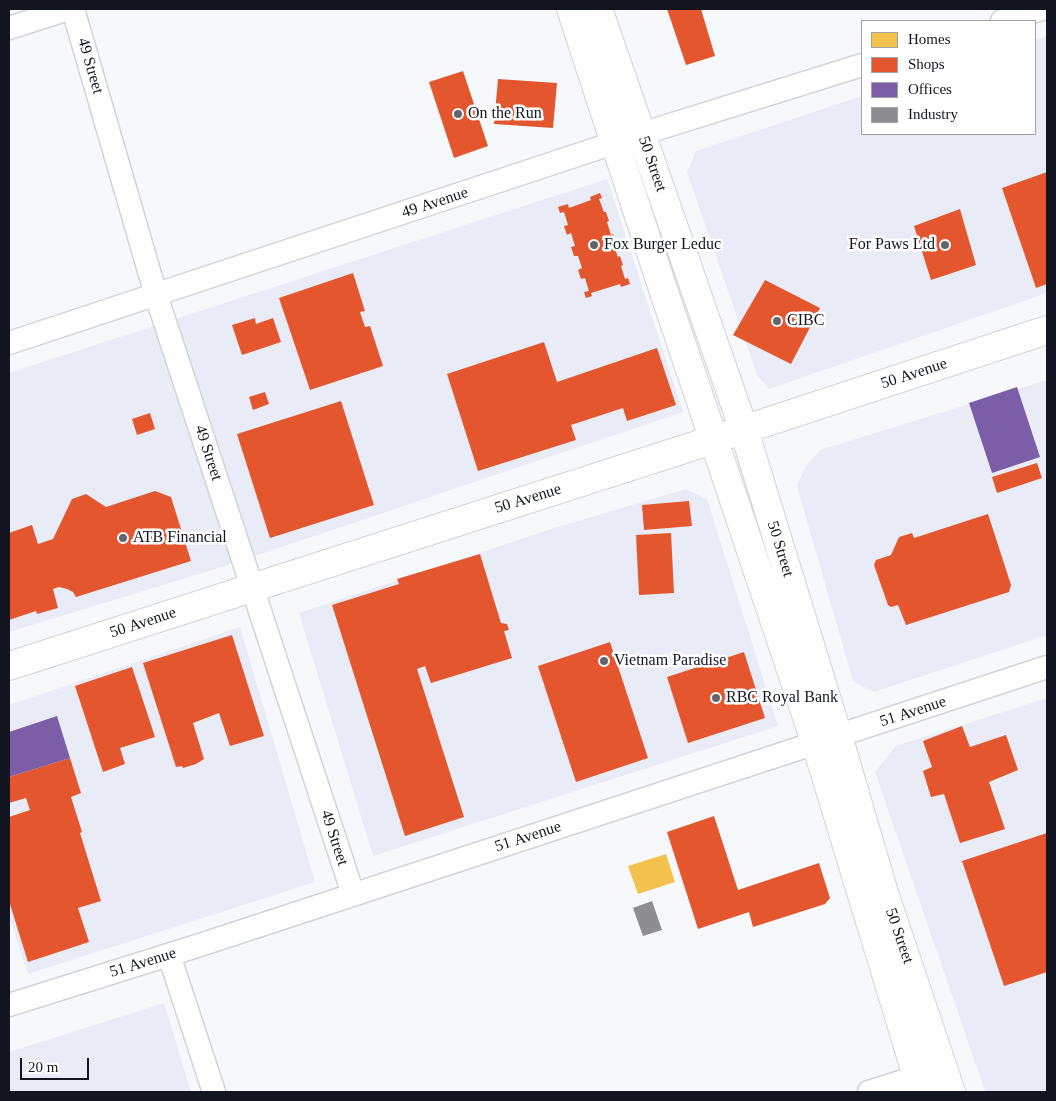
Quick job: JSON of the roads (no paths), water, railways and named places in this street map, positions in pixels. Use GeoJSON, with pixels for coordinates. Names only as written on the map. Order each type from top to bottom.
{"type":"FeatureCollection","features":[{"type":"Feature","properties":{"kind":"main road","name":"50 Street"},"geometry":{"type":"LineString","coordinates":[[571,9],[714,439],[884,894],[947,1080]]}},
{"type":"Feature","properties":{"kind":"main road","name":"50 Street"},"geometry":{"type":"LineString","coordinates":[[598,9],[744,430],[920,1085]]}},
{"type":"Feature","properties":{"kind":"main road","name":"50 Avenue"},"geometry":{"type":"LineString","coordinates":[[9,666],[744,430],[1047,330]]}},
{"type":"Feature","properties":{"kind":"street"},"geometry":{"type":"LineString","coordinates":[[9,28],[68,9]]}},
{"type":"Feature","properties":{"kind":"street","name":"49 Street"},"geometry":{"type":"LineString","coordinates":[[73,9],[156,295],[353,894]]}},
{"type":"Feature","properties":{"kind":"street"},"geometry":{"type":"LineString","coordinates":[[1005,20],[1042,9]]}},
{"type":"Feature","properties":{"kind":"street","name":"49 Avenue"},"geometry":{"type":"LineString","coordinates":[[9,343],[641,134],[861,65]]}},
{"type":"Feature","properties":{"kind":"street","name":"51 Avenue"},"geometry":{"type":"LineString","coordinates":[[9,1005],[169,955],[1047,667]]}},
{"type":"Feature","properties":{"kind":"street"},"geometry":{"type":"LineString","coordinates":[[169,955],[214,1092]]}},
{"type":"Feature","properties":{"kind":"street"},"geometry":{"type":"LineString","coordinates":[[869,1092],[947,1080]]}},
{"type":"Feature","properties":{"kind":"place","name":"On the Run"},"geometry":{"type":"Point","coordinates":[458,114]}},
{"type":"Feature","properties":{"kind":"place","name":"Fox Burger Leduc"},"geometry":{"type":"Point","coordinates":[594,245]}},
{"type":"Feature","properties":{"kind":"place","name":"For Paws Ltd"},"geometry":{"type":"Point","coordinates":[945,245]}},
{"type":"Feature","properties":{"kind":"place","name":"CIBC"},"geometry":{"type":"Point","coordinates":[777,321]}},
{"type":"Feature","properties":{"kind":"place","name":"ATB Financial"},"geometry":{"type":"Point","coordinates":[123,538]}},
{"type":"Feature","properties":{"kind":"place","name":"Vietnam Paradise"},"geometry":{"type":"Point","coordinates":[604,661]}},
{"type":"Feature","properties":{"kind":"place","name":"RBC Royal Bank"},"geometry":{"type":"Point","coordinates":[716,698]}}]}
